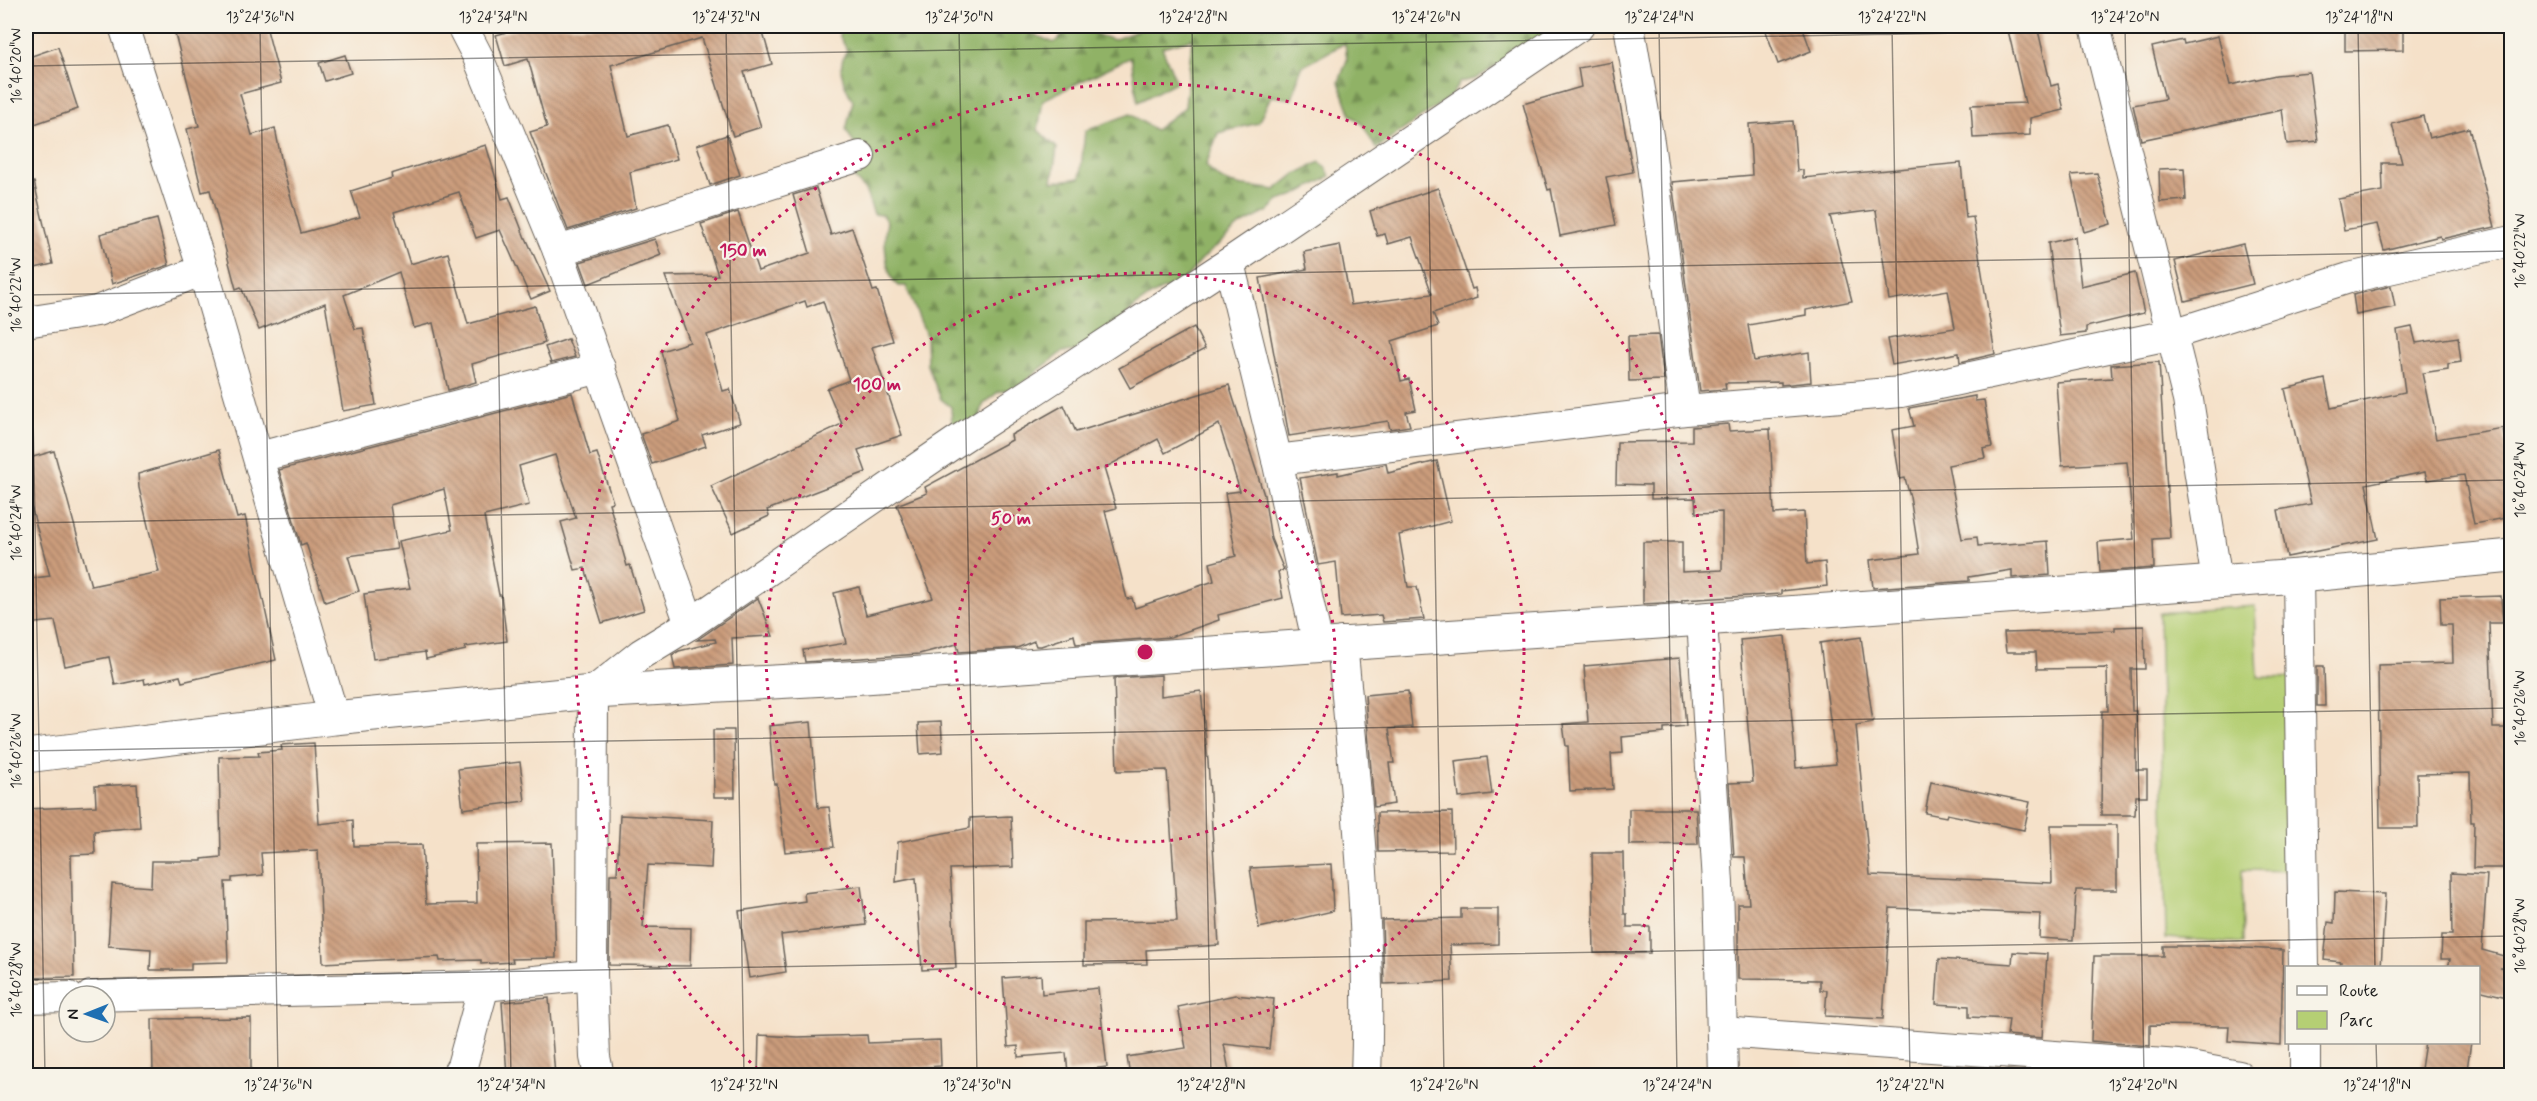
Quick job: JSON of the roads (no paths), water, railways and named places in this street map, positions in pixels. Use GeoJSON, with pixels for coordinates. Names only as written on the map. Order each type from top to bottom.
{"type":"FeatureCollection","features":[{"type":"Feature","properties":{"kind":"street"},"geometry":{"type":"LineString","coordinates":[[124,26],[203,270],[334,718]]}},
{"type":"Feature","properties":{"kind":"street"},"geometry":{"type":"LineString","coordinates":[[462,26],[477,55],[558,251],[690,624]]}},
{"type":"Feature","properties":{"kind":"street"},"geometry":{"type":"LineString","coordinates":[[593,692],[641,654],[690,624],[954,443],[1229,263],[1579,26]]}},
{"type":"Feature","properties":{"kind":"street"},"geometry":{"type":"LineString","coordinates":[[1629,26],[1649,142],[1685,410]]}},
{"type":"Feature","properties":{"kind":"street"},"geometry":{"type":"LineString","coordinates":[[2095,26],[2188,400],[2217,581]]}},
{"type":"Feature","properties":{"kind":"street"},"geometry":{"type":"LineString","coordinates":[[558,251],[860,156]]}},
{"type":"Feature","properties":{"kind":"street"},"geometry":{"type":"LineString","coordinates":[[1277,460],[1685,410],[1900,392],[2173,334],[2349,278],[2511,241]]}},
{"type":"Feature","properties":{"kind":"street"},"geometry":{"type":"LineString","coordinates":[[1229,263],[1277,460],[1330,644],[1366,907],[1368,1033],[1366,1076]]}},
{"type":"Feature","properties":{"kind":"street"},"geometry":{"type":"LineString","coordinates":[[26,322],[97,311],[203,270]]}},
{"type":"Feature","properties":{"kind":"street"},"geometry":{"type":"LineString","coordinates":[[259,457],[600,368]]}},
{"type":"Feature","properties":{"kind":"street"},"geometry":{"type":"LineString","coordinates":[[26,756],[334,718],[593,692],[864,677],[1702,619],[2298,576],[2511,556]]}},
{"type":"Feature","properties":{"kind":"street"},"geometry":{"type":"LineString","coordinates":[[2298,576],[2304,966]]}},
{"type":"Feature","properties":{"kind":"street"},"geometry":{"type":"LineString","coordinates":[[1702,619],[1718,883],[1723,1076]]}},
{"type":"Feature","properties":{"kind":"street"},"geometry":{"type":"LineString","coordinates":[[593,692],[592,975],[595,1058],[599,1076]]}},
{"type":"Feature","properties":{"kind":"street"},"geometry":{"type":"LineString","coordinates":[[117,995],[484,986],[592,975]]}},
{"type":"Feature","properties":{"kind":"street"},"geometry":{"type":"LineString","coordinates":[[456,1076],[462,1066],[484,986]]}},
{"type":"Feature","properties":{"kind":"street"},"geometry":{"type":"LineString","coordinates":[[26,998],[57,997]]}},
{"type":"Feature","properties":{"kind":"street"},"geometry":{"type":"LineString","coordinates":[[1722,1032],[2008,1064],[2179,1070],[2239,1076]]}},
{"type":"Feature","properties":{"kind":"street"},"geometry":{"type":"LineString","coordinates":[[2305,1044],[2306,1076]]}}]}
